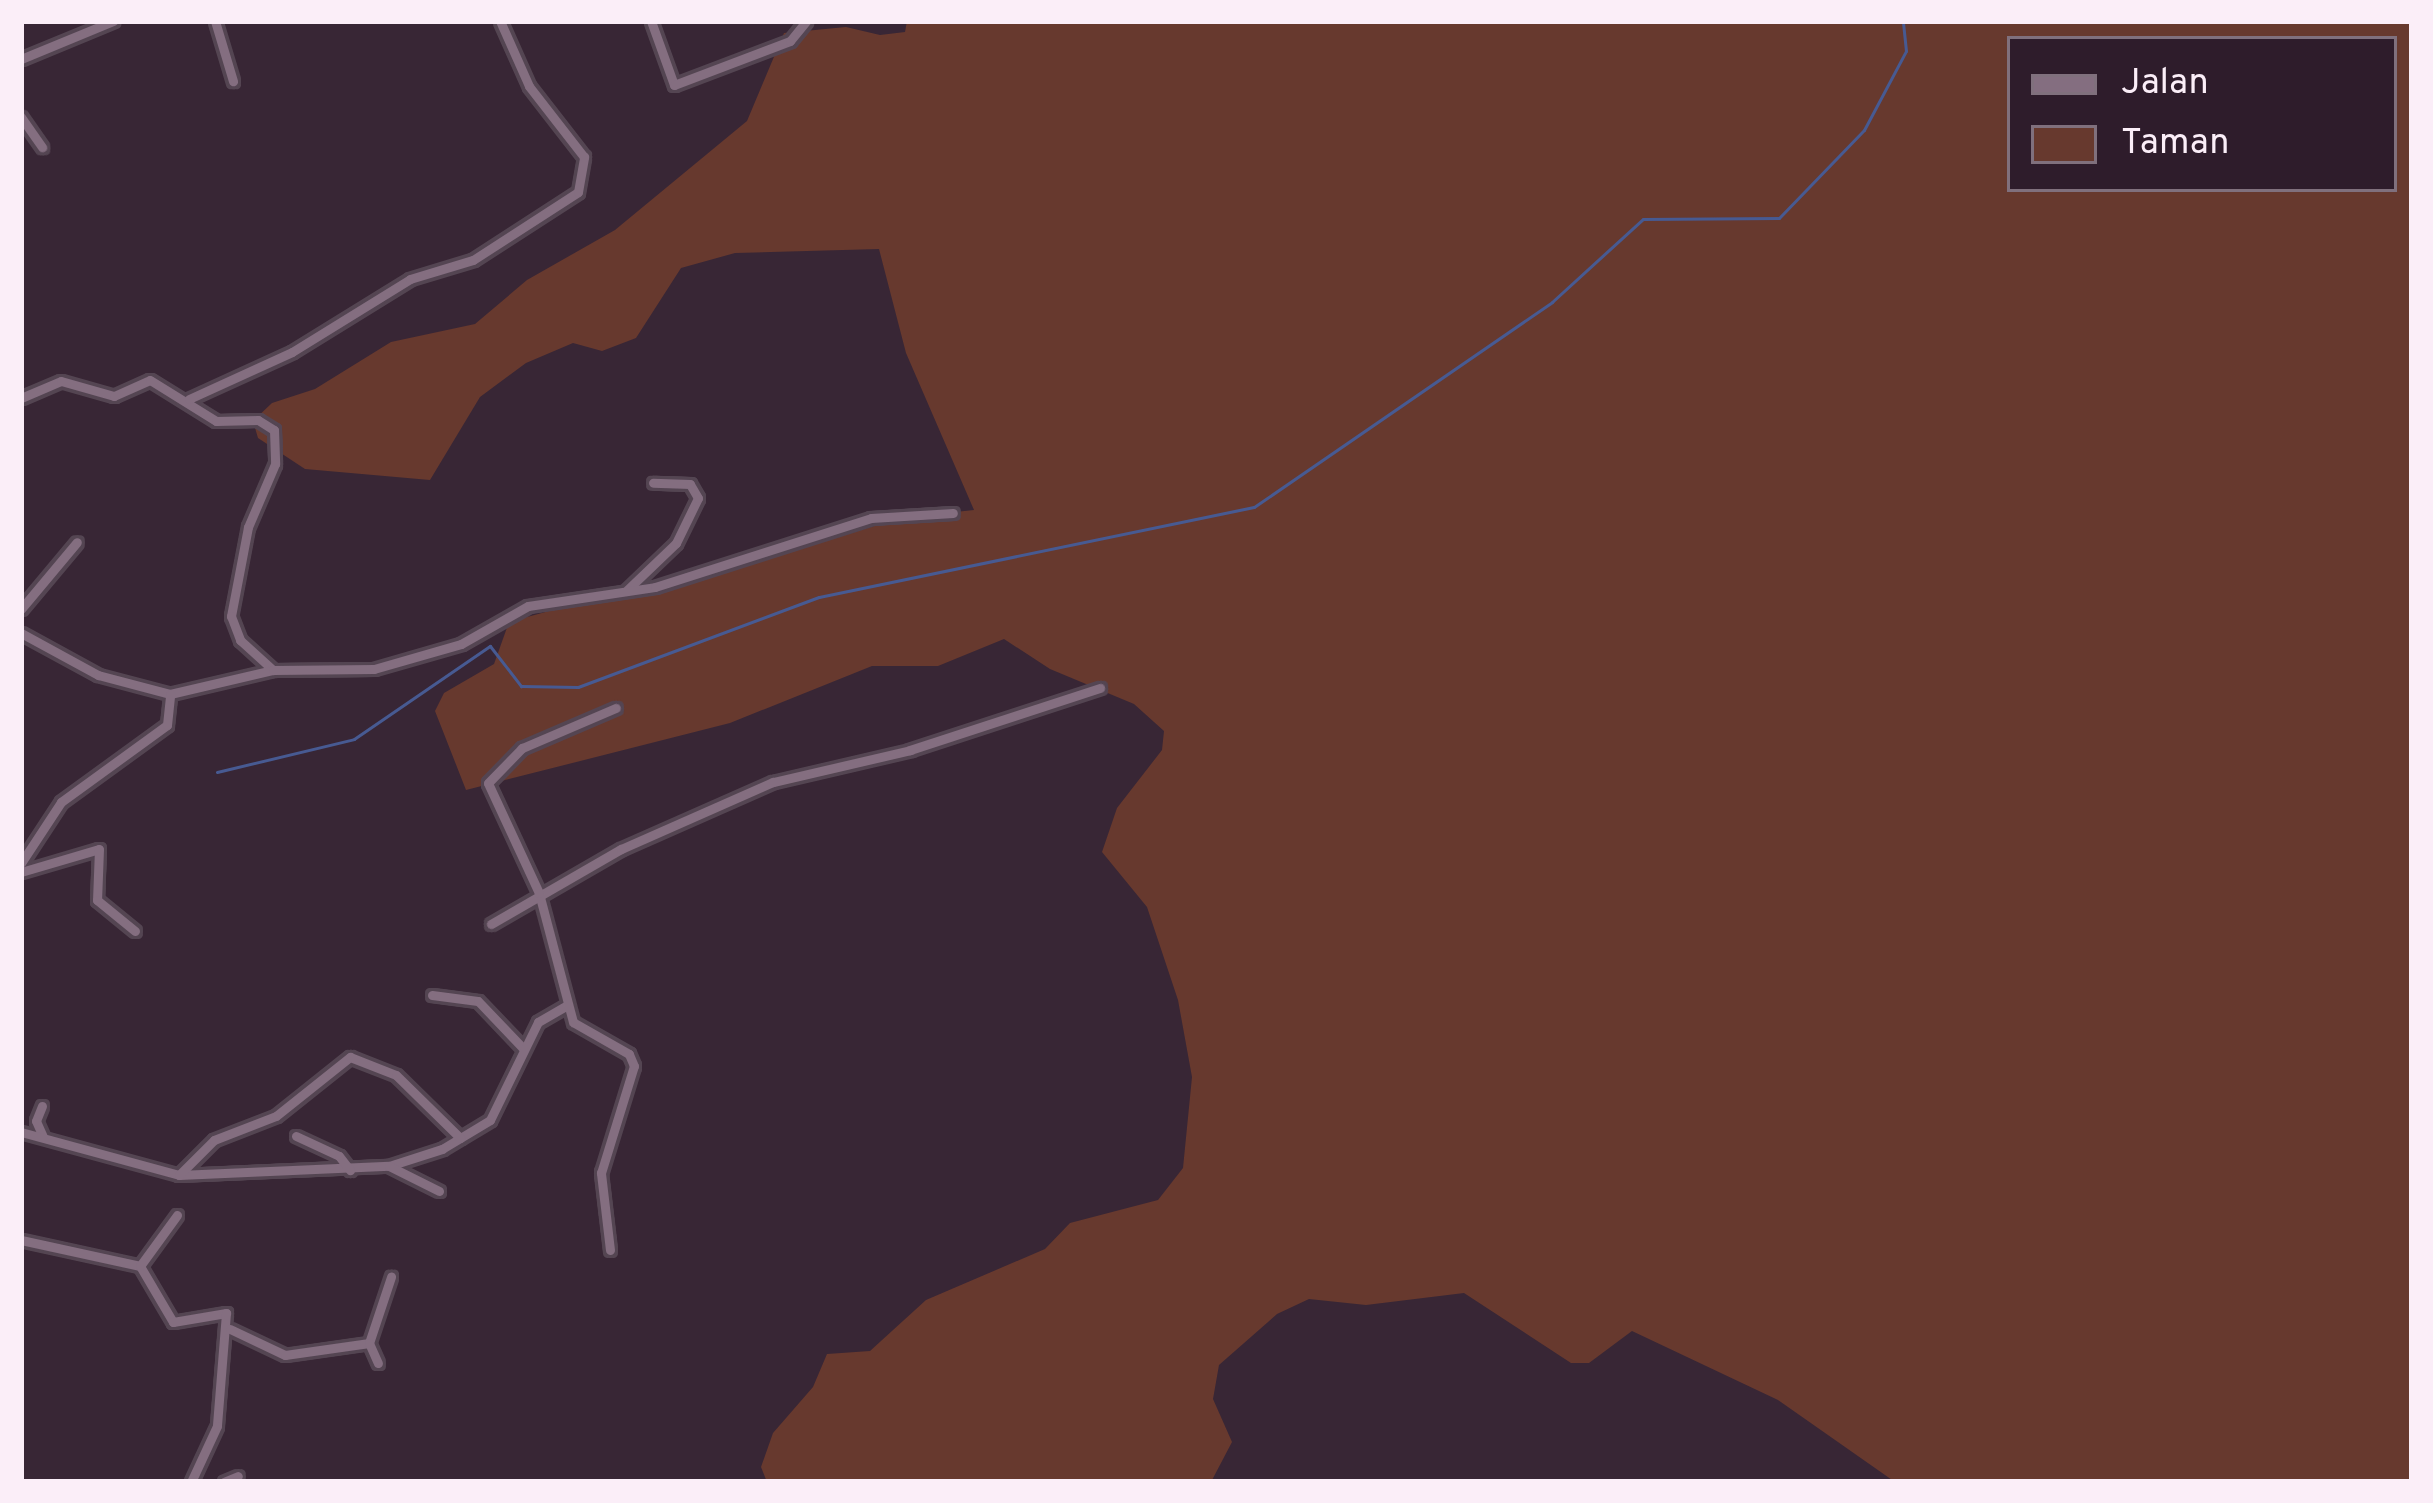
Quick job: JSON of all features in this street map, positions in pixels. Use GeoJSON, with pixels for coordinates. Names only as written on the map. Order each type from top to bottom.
{"type":"FeatureCollection","features":[{"type":"Feature","properties":{"kind":"street"},"geometry":{"type":"LineString","coordinates":[[21,59],[113,21]]}},
{"type":"Feature","properties":{"kind":"street"},"geometry":{"type":"LineString","coordinates":[[215,21],[233,81]]}},
{"type":"Feature","properties":{"kind":"street"},"geometry":{"type":"LineString","coordinates":[[189,399],[292,352],[410,279],[473,260],[578,192],[584,158],[529,86],[500,21]]}},
{"type":"Feature","properties":{"kind":"street"},"geometry":{"type":"LineString","coordinates":[[651,21],[674,86],[790,41],[806,21]]}},
{"type":"Feature","properties":{"kind":"street"},"geometry":{"type":"LineString","coordinates":[[21,117],[42,147]]}},
{"type":"Feature","properties":{"kind":"street"},"geometry":{"type":"LineString","coordinates":[[21,398],[61,381],[114,397],[150,380],[189,399],[225,425],[258,420],[274,430],[275,464],[248,527],[231,616],[240,640],[273,670]]}},
{"type":"Feature","properties":{"kind":"street"},"geometry":{"type":"LineString","coordinates":[[623,594],[676,543],[694,511],[690,484],[652,483]]}},
{"type":"Feature","properties":{"kind":"street"},"geometry":{"type":"LineString","coordinates":[[21,633],[98,675],[170,694],[273,670],[316,674],[412,662],[528,606],[623,594],[871,518],[953,513]]}},
{"type":"Feature","properties":{"kind":"street"},"geometry":{"type":"LineString","coordinates":[[21,609],[77,542]]}},
{"type":"Feature","properties":{"kind":"street"},"geometry":{"type":"LineString","coordinates":[[491,924],[539,893],[773,782],[910,750],[1100,688]]}},
{"type":"Feature","properties":{"kind":"street"},"geometry":{"type":"LineString","coordinates":[[21,863],[61,802],[167,725],[170,694]]}},
{"type":"Feature","properties":{"kind":"street"},"geometry":{"type":"LineString","coordinates":[[610,1250],[601,1173],[634,1066],[629,1054],[585,1034],[566,1006],[539,893],[490,794],[491,775],[556,729],[616,708]]}},
{"type":"Feature","properties":{"kind":"street"},"geometry":{"type":"LineString","coordinates":[[21,872],[99,849],[98,900],[135,931]]}},
{"type":"Feature","properties":{"kind":"street"},"geometry":{"type":"LineString","coordinates":[[432,995],[478,1001],[522,1047]]}},
{"type":"Feature","properties":{"kind":"street"},"geometry":{"type":"LineString","coordinates":[[21,1132],[179,1175],[389,1166],[460,1138],[498,1110],[522,1047],[538,1022],[566,1006]]}},
{"type":"Feature","properties":{"kind":"street"},"geometry":{"type":"LineString","coordinates":[[179,1175],[214,1140],[276,1116],[350,1057],[396,1075],[460,1138]]}},
{"type":"Feature","properties":{"kind":"street"},"geometry":{"type":"LineString","coordinates":[[43,1106],[36,1121],[43,1137]]}},
{"type":"Feature","properties":{"kind":"street"},"geometry":{"type":"LineString","coordinates":[[296,1136],[339,1156],[350,1170]]}},
{"type":"Feature","properties":{"kind":"street"},"geometry":{"type":"LineString","coordinates":[[101,1143],[107,1157]]}},
{"type":"Feature","properties":{"kind":"street"},"geometry":{"type":"LineString","coordinates":[[389,1166],[439,1191]]}},
{"type":"Feature","properties":{"kind":"street"},"geometry":{"type":"LineString","coordinates":[[140,1266],[177,1215]]}},
{"type":"Feature","properties":{"kind":"street"},"geometry":{"type":"LineString","coordinates":[[21,1240],[140,1266],[173,1322],[216,1310],[230,1328],[285,1355],[369,1343]]}},
{"type":"Feature","properties":{"kind":"street"},"geometry":{"type":"LineString","coordinates":[[378,1363],[369,1343],[391,1276]]}},
{"type":"Feature","properties":{"kind":"street"},"geometry":{"type":"LineString","coordinates":[[191,1482],[217,1426],[230,1328]]}},
{"type":"Feature","properties":{"kind":"street"},"geometry":{"type":"LineString","coordinates":[[224,1482],[238,1476]]}},
{"type":"Feature","properties":{"kind":"green space"},"geometry":{"type":"Polygon","coordinates":[[[907,21],[2412,21],[2412,1482],[1895,1482],[1778,1400],[1632,1331],[1589,1363],[1571,1363],[1464,1293],[1366,1305],[1309,1299],[1277,1314],[1219,1365],[1213,1399],[1232,1442],[1211,1482],[767,1482],[761,1467],[773,1433],[813,1387],[827,1354],[870,1351],[926,1300],[1045,1249],[1070,1223],[1158,1200],[1183,1168],[1192,1077],[1178,1000],[1147,907],[1102,852],[1117,808],[1162,750],[1164,731],[1134,704],[1050,669],[1004,639],[938,666],[872,666],[730,723],[466,790],[435,711],[444,693],[494,664],[509,622],[600,597],[637,598],[688,574],[758,562],[900,518],[974,510],[906,353],[879,249],[735,253],[681,268],[636,338],[602,351],[573,343],[526,363],[480,397],[430,480],[305,469],[258,438],[253,421],[272,403],[315,389],[391,342],[475,324],[527,280],[615,230],[747,121],[784,33],[846,27],[880,35],[905,32],[907,21]]]}},
{"type":"Feature","properties":{"kind":"waterway"},"geometry":{"type":"LineString","coordinates":[[217,772],[354,739],[490,646],[521,686],[578,687],[819,597],[1254,507],[1552,302],[1643,219],[1779,218],[1864,130],[1906,51],[1903,21]]}}]}
